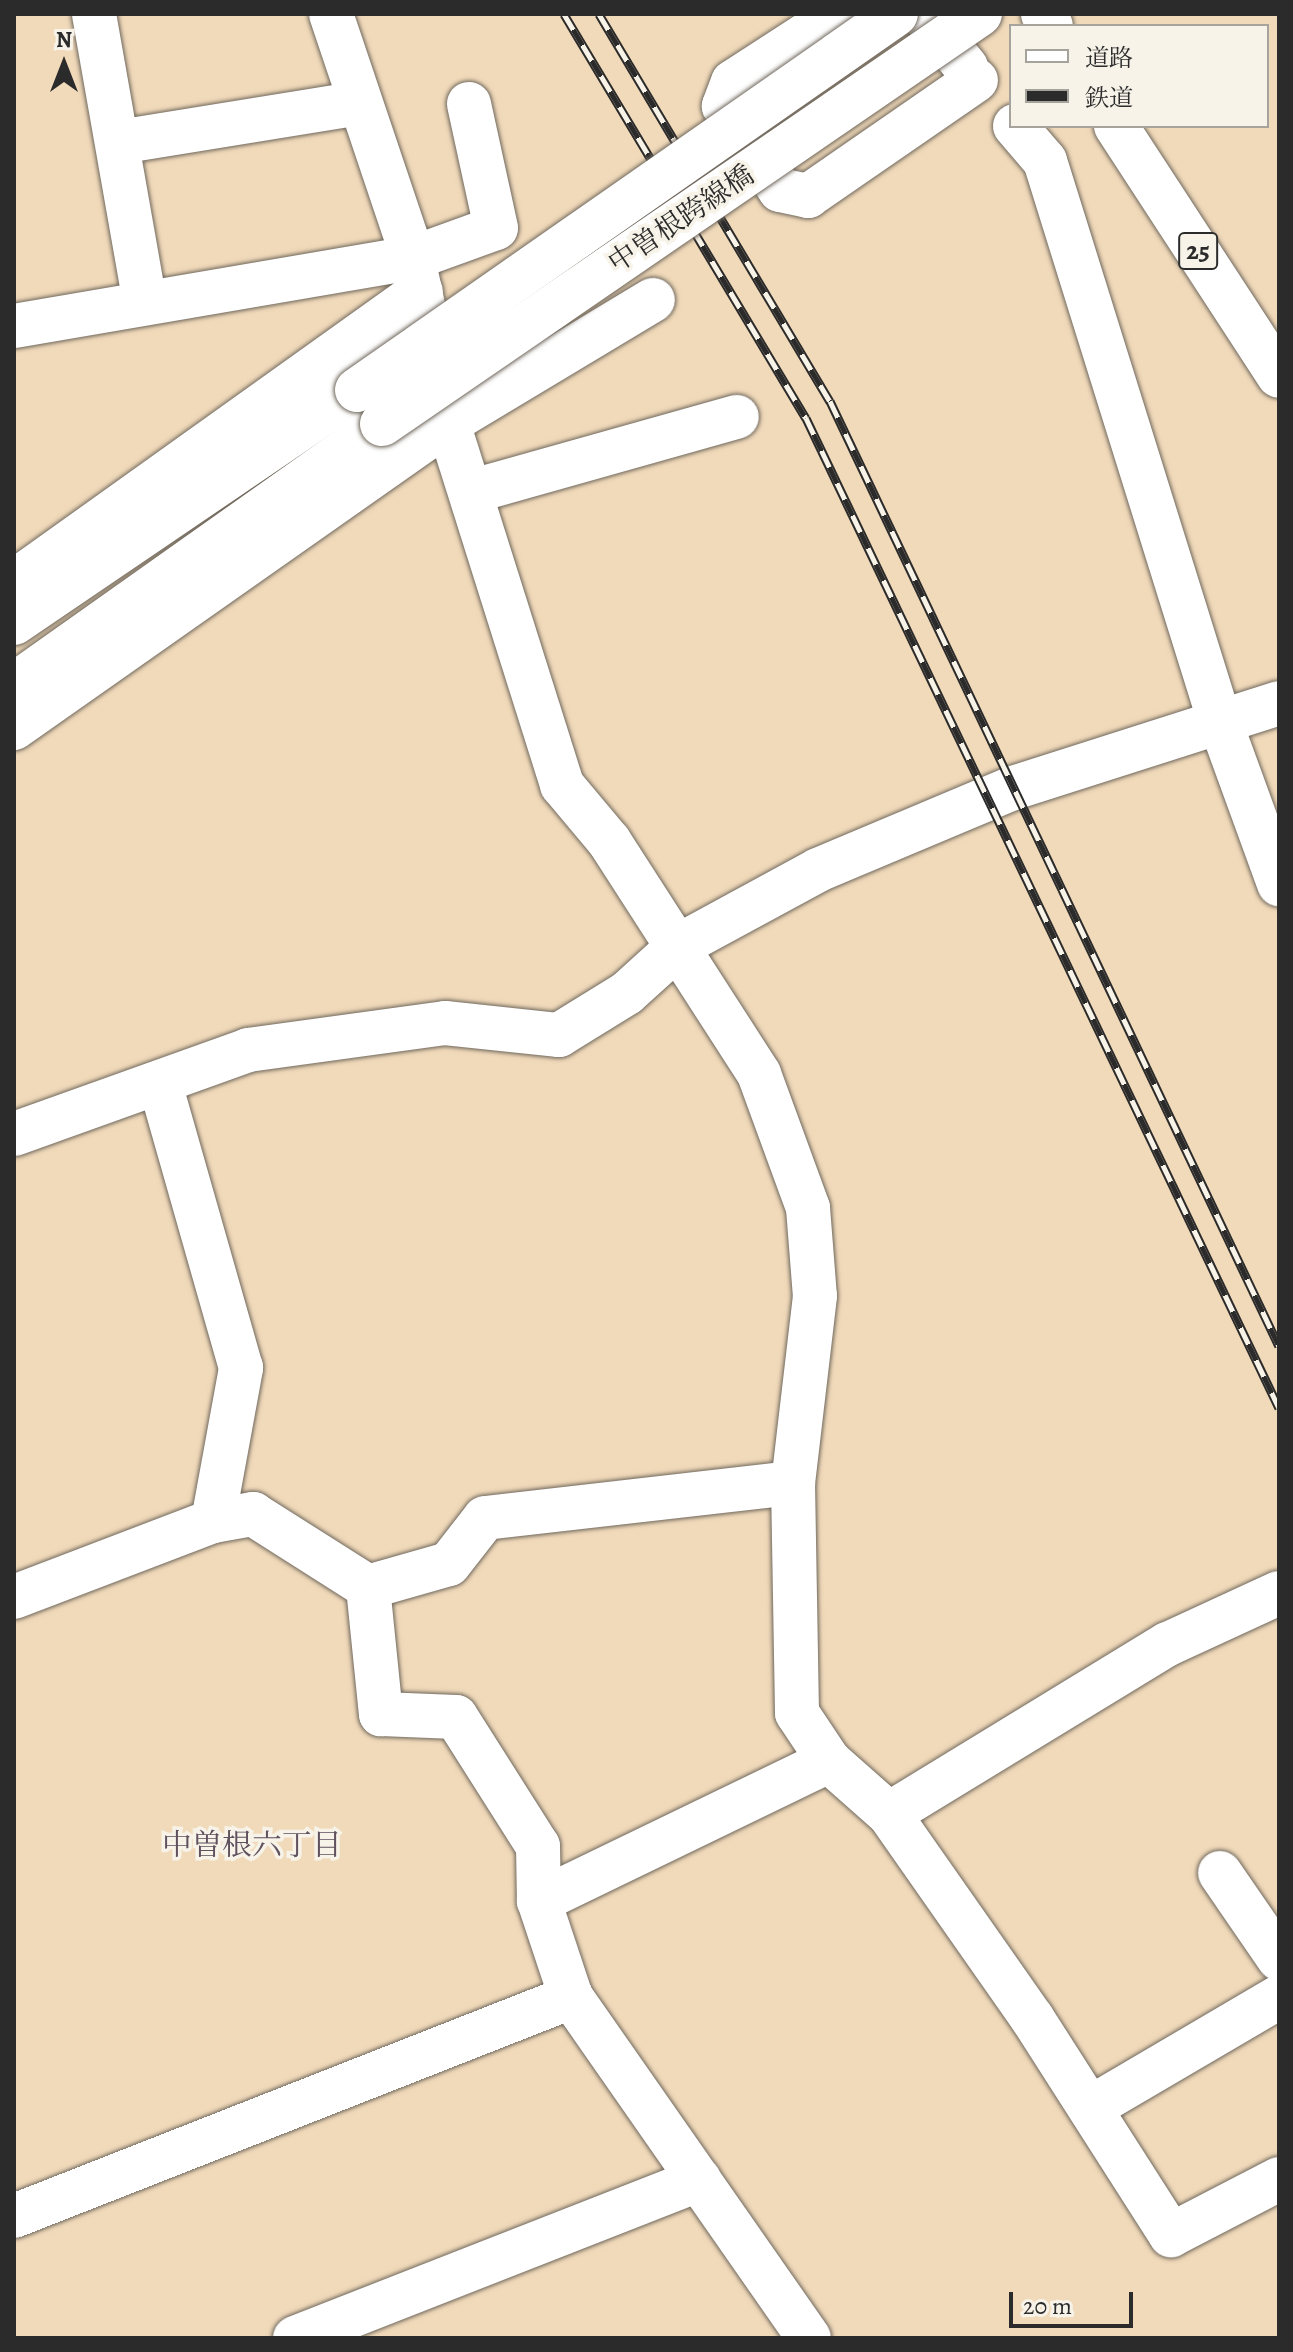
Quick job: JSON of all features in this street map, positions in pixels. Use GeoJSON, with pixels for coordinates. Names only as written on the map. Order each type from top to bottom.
{"type":"FeatureCollection","features":[{"type":"Feature","properties":{"kind":"street"},"geometry":{"type":"LineString","coordinates":[[94,14],[145,302]]}},
{"type":"Feature","properties":{"kind":"street"},"geometry":{"type":"LineString","coordinates":[[331,14],[417,274],[448,423],[473,491],[562,785],[680,945],[759,1074],[808,1208],[815,1296],[793,1483],[797,1713],[829,1761],[889,1814],[1090,2108],[1171,2235],[1279,2179]]}},
{"type":"Feature","properties":{"kind":"street"},"geometry":{"type":"LineString","coordinates":[[838,14],[733,82],[724,106],[780,190],[808,196],[976,80]]}},
{"type":"Feature","properties":{"kind":"street","name":"中曽根跨線橋"},"geometry":{"type":"LineString","coordinates":[[14,623],[357,390],[896,14]]}},
{"type":"Feature","properties":{"kind":"street"},"geometry":{"type":"LineString","coordinates":[[922,14],[1009,119]]}},
{"type":"Feature","properties":{"kind":"street","name":"中曽根跨線橋"},"geometry":{"type":"LineString","coordinates":[[14,685],[382,424],[980,14]]}},
{"type":"Feature","properties":{"kind":"street"},"geometry":{"type":"LineString","coordinates":[[119,142],[360,103]]}},
{"type":"Feature","properties":{"kind":"street"},"geometry":{"type":"LineString","coordinates":[[14,582],[417,274],[496,228],[469,104]]}},
{"type":"Feature","properties":{"kind":"street"},"geometry":{"type":"LineString","coordinates":[[1017,128],[1045,161],[1219,719],[1279,884]]}},
{"type":"Feature","properties":{"kind":"street","name":"25"},"geometry":{"type":"LineString","coordinates":[[1117,128],[1279,376]]}},
{"type":"Feature","properties":{"kind":"street"},"geometry":{"type":"LineString","coordinates":[[14,326],[145,302],[417,274]]}},
{"type":"Feature","properties":{"kind":"street"},"geometry":{"type":"LineString","coordinates":[[14,728],[448,423],[653,300]]}},
{"type":"Feature","properties":{"kind":"street"},"geometry":{"type":"LineString","coordinates":[[473,491],[737,417]]}},
{"type":"Feature","properties":{"kind":"street"},"geometry":{"type":"LineString","coordinates":[[14,1134],[248,1050],[411,1025],[559,1035],[627,993],[680,945],[818,870],[1013,788],[1219,719],[1279,703]]}},
{"type":"Feature","properties":{"kind":"street"},"geometry":{"type":"LineString","coordinates":[[160,1083],[241,1368],[213,1521]]}},
{"type":"Feature","properties":{"kind":"street"},"geometry":{"type":"LineString","coordinates":[[14,1597],[213,1521],[253,1514],[368,1587],[449,1564],[485,1518],[793,1483]]}},
{"type":"Feature","properties":{"kind":"street"},"geometry":{"type":"LineString","coordinates":[[368,1587],[381,1714],[456,1717],[538,1846],[539,1901],[571,1997],[809,2338]]}},
{"type":"Feature","properties":{"kind":"street"},"geometry":{"type":"LineString","coordinates":[[889,1814],[1168,1644],[1279,1593]]}},
{"type":"Feature","properties":{"kind":"street"},"geometry":{"type":"LineString","coordinates":[[539,1901],[829,1761]]}},
{"type":"Feature","properties":{"kind":"street"},"geometry":{"type":"LineString","coordinates":[[1220,1873],[1279,1959]]}},
{"type":"Feature","properties":{"kind":"street"},"geometry":{"type":"LineString","coordinates":[[14,2216],[571,1997]]}},
{"type":"Feature","properties":{"kind":"street"},"geometry":{"type":"LineString","coordinates":[[1090,2108],[1279,1997]]}},
{"type":"Feature","properties":{"kind":"street"},"geometry":{"type":"LineString","coordinates":[[295,2338],[699,2180]]}},
{"type":"Feature","properties":{"kind":"railway"},"geometry":{"type":"LineString","coordinates":[[564,14],[806,418],[1279,1408]]}},
{"type":"Feature","properties":{"kind":"railway"},"geometry":{"type":"LineString","coordinates":[[599,14],[830,401],[1279,1346]]}},
{"type":"Feature","properties":{"kind":"district","name":"中曽根六丁目"},"geometry":{"type":"Point","coordinates":[252,1845]}}]}
